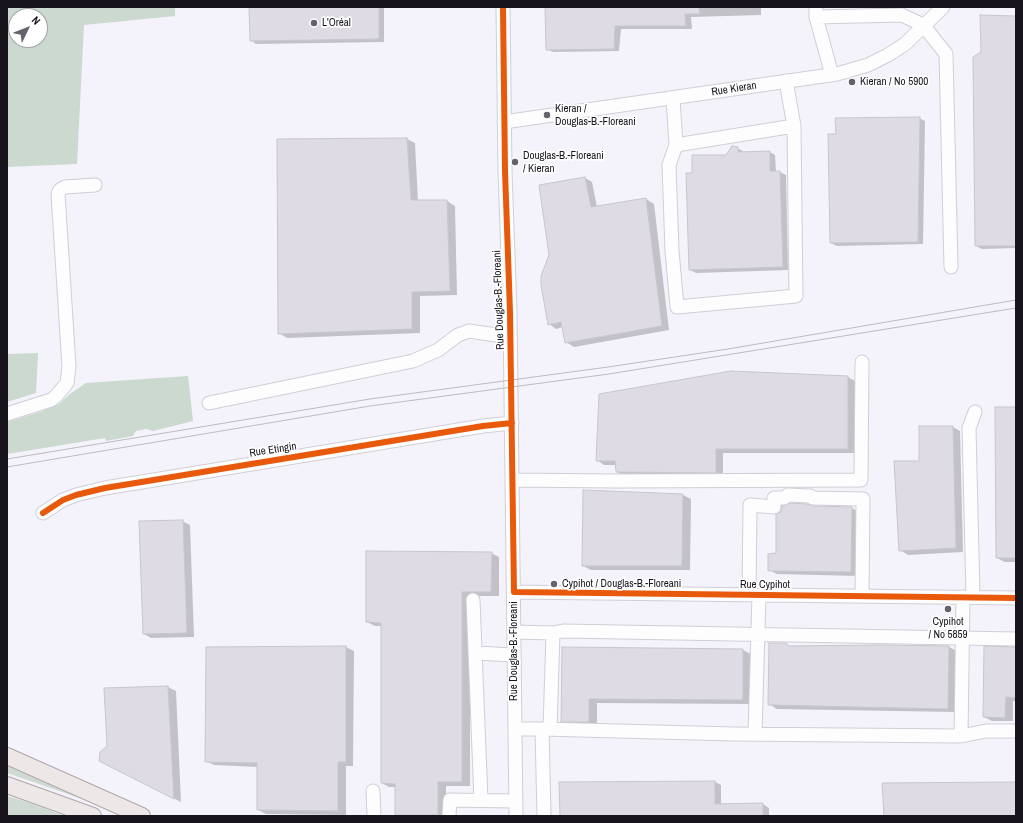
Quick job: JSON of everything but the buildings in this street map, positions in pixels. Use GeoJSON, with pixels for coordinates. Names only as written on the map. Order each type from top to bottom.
{"type":"FeatureCollection","features":[{"type":"Feature","properties":{"kind":"main road"},"geometry":{"type":"LineString","coordinates":[[7,756],[142,816]]}},
{"type":"Feature","properties":{"kind":"main road"},"geometry":{"type":"LineString","coordinates":[[7,785],[93,816]]}},
{"type":"Feature","properties":{"kind":"street","name":"Rue Douglas-B.-Floreani"},"geometry":{"type":"LineString","coordinates":[[503,7],[504,122],[513,480],[516,816]]}},
{"type":"Feature","properties":{"kind":"street","name":"Rue Kieran"},"geometry":{"type":"LineString","coordinates":[[504,122],[832,75],[868,65],[888,55],[905,44],[943,7]]}},
{"type":"Feature","properties":{"kind":"street"},"geometry":{"type":"LineString","coordinates":[[832,75],[816,12],[902,15],[923,25],[946,54],[951,267]]}},
{"type":"Feature","properties":{"kind":"street"},"geometry":{"type":"LineString","coordinates":[[673,98],[676,145],[669,165],[672,251],[677,307],[796,296],[794,126],[786,81]]}},
{"type":"Feature","properties":{"kind":"street"},"geometry":{"type":"LineString","coordinates":[[676,145],[794,126]]}},
{"type":"Feature","properties":{"kind":"street"},"geometry":{"type":"LineString","coordinates":[[7,414],[51,400],[67,383],[69,367],[58,194],[64,187],[95,186]]}},
{"type":"Feature","properties":{"kind":"street"},"geometry":{"type":"LineString","coordinates":[[209,403],[413,361],[438,350],[458,335],[469,331],[510,337]]}},
{"type":"Feature","properties":{"kind":"street"},"geometry":{"type":"LineString","coordinates":[[513,480],[861,480],[862,362]]}},
{"type":"Feature","properties":{"kind":"street"},"geometry":{"type":"LineString","coordinates":[[961,736],[963,639],[968,597],[969,428],[975,412]]}},
{"type":"Feature","properties":{"kind":"street","name":"Rue Etingin"},"geometry":{"type":"LineString","coordinates":[[43,513],[63,500],[76,495],[105,488],[476,427],[512,423]]}},
{"type":"Feature","properties":{"kind":"street"},"geometry":{"type":"LineString","coordinates":[[755,734],[758,635],[754,595],[750,505],[774,507],[774,498],[784,498],[788,495],[810,496],[813,498],[863,499],[862,596]]}},
{"type":"Feature","properties":{"kind":"street","name":"Rue Cypihot"},"geometry":{"type":"LineString","coordinates":[[514,592],[1016,598]]}},
{"type":"Feature","properties":{"kind":"street"},"geometry":{"type":"LineString","coordinates":[[473,600],[481,800]]}},
{"type":"Feature","properties":{"kind":"street"},"geometry":{"type":"LineString","coordinates":[[514,632],[553,633],[563,631],[1016,639]]}},
{"type":"Feature","properties":{"kind":"street"},"geometry":{"type":"LineString","coordinates":[[544,816],[546,729],[553,633]]}},
{"type":"Feature","properties":{"kind":"street"},"geometry":{"type":"LineString","coordinates":[[475,653],[514,655]]}},
{"type":"Feature","properties":{"kind":"street"},"geometry":{"type":"LineString","coordinates":[[515,729],[755,734],[961,736],[986,731],[1016,731]]}},
{"type":"Feature","properties":{"kind":"street"},"geometry":{"type":"LineString","coordinates":[[372,791],[374,816]]}},
{"type":"Feature","properties":{"kind":"street"},"geometry":{"type":"LineString","coordinates":[[449,816],[450,800],[516,801]]}},
{"type":"Feature","properties":{"kind":"shaded area"},"geometry":{"type":"Polygon","coordinates":[[[7,7],[175,7],[175,16],[84,25],[77,164],[7,167],[7,7]]]}},
{"type":"Feature","properties":{"kind":"shaded area"},"geometry":{"type":"Polygon","coordinates":[[[38,353],[36,393],[7,402],[7,354],[38,353]]]}},
{"type":"Feature","properties":{"kind":"shaded area"},"geometry":{"type":"Polygon","coordinates":[[[188,376],[193,421],[153,431],[146,429],[136,431],[133,436],[106,441],[105,438],[7,454],[7,422],[40,412],[59,404],[86,383],[188,376]]]}},
{"type":"Feature","properties":{"kind":"shaded area"},"geometry":{"type":"Polygon","coordinates":[[[7,760],[126,814],[7,773],[7,760]]]}},
{"type":"Feature","properties":{"kind":"shaded area"},"geometry":{"type":"Polygon","coordinates":[[[7,796],[27,802],[65,816],[7,816],[7,796]]]}},
{"type":"Feature","properties":{"kind":"tram line"},"geometry":{"type":"LineString","coordinates":[[7,459],[370,399],[608,367],[728,349],[1016,300]]}},
{"type":"Feature","properties":{"kind":"tram line"},"geometry":{"type":"LineString","coordinates":[[7,467],[370,406],[609,374],[1016,308]]}},
{"type":"Feature","properties":{"kind":"cycle path"},"geometry":{"type":"LineString","coordinates":[[503,7],[505,171],[510,312],[514,592],[1016,598]]}},
{"type":"Feature","properties":{"kind":"cycle path"},"geometry":{"type":"LineString","coordinates":[[43,513],[63,500],[76,495],[105,488],[483,426],[512,423]]}},
{"type":"Feature","properties":{"kind":"place","name":"L'Oréal"},"geometry":{"type":"Point","coordinates":[314,23]}},
{"type":"Feature","properties":{"kind":"place","name":"Kieran / No 5900"},"geometry":{"type":"Point","coordinates":[852,82]}},
{"type":"Feature","properties":{"kind":"place","name":"Kieran / Douglas-B.-Floreani"},"geometry":{"type":"Point","coordinates":[547,115]}},
{"type":"Feature","properties":{"kind":"place","name":"Douglas-B.-Floreani / Kieran"},"geometry":{"type":"Point","coordinates":[515,162]}},
{"type":"Feature","properties":{"kind":"place","name":"Cypihot / Douglas-B.-Floreani"},"geometry":{"type":"Point","coordinates":[554,584]}},
{"type":"Feature","properties":{"kind":"place","name":"Cypihot / No 5859"},"geometry":{"type":"Point","coordinates":[948,609]}}]}
